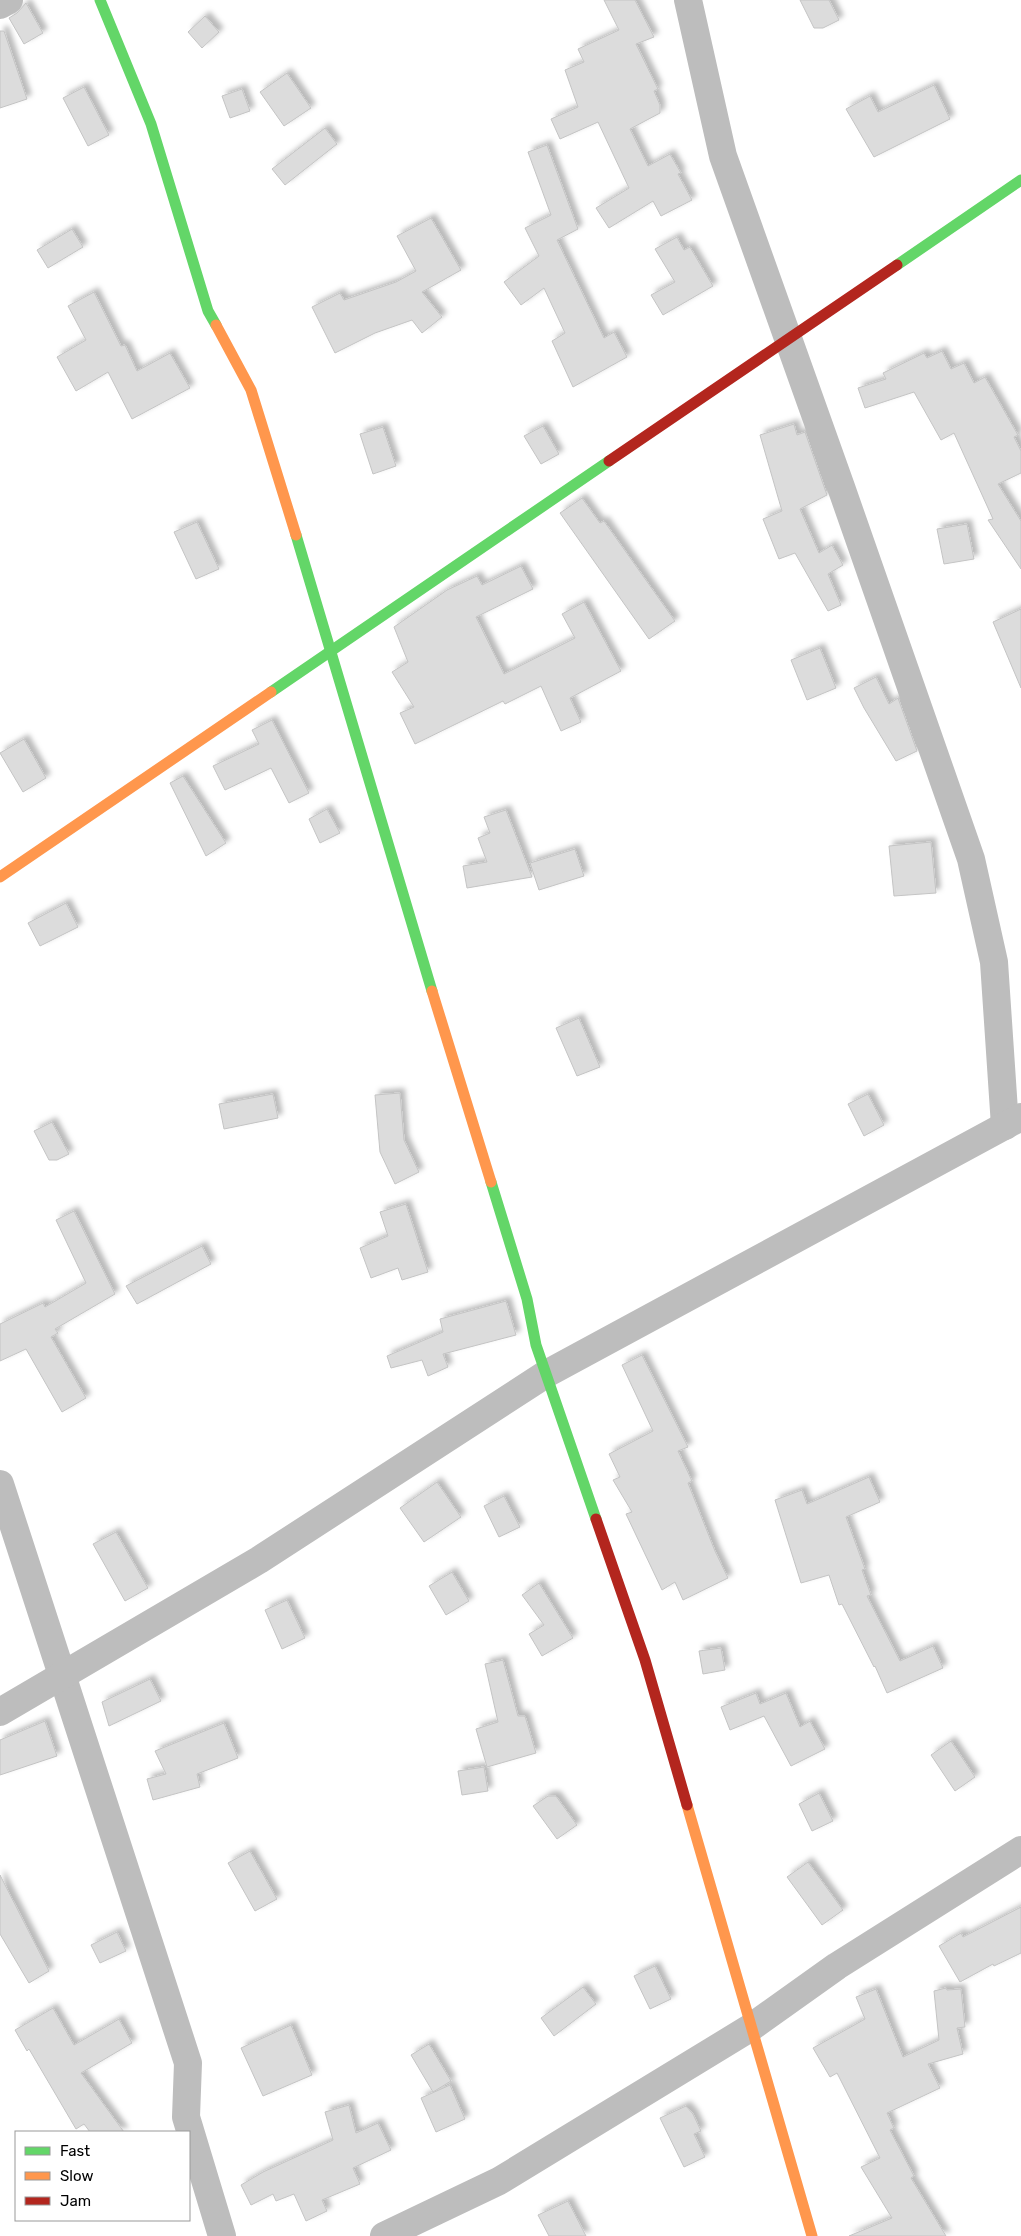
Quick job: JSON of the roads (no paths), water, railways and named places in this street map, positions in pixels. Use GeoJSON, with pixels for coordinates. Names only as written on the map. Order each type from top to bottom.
{"type":"FeatureCollection","features":[{"type":"Feature","properties":{"kind":"street"},"geometry":{"type":"LineString","coordinates":[[0,5],[9,0]]}},
{"type":"Feature","properties":{"kind":"street"},"geometry":{"type":"LineString","coordinates":[[100,0],[151,124],[208,311],[251,390],[527,1300],[536,1345],[645,1660],[750,2028],[812,2236]]}},
{"type":"Feature","properties":{"kind":"street"},"geometry":{"type":"LineString","coordinates":[[0,1712],[259,1560],[546,1374],[1013,1122],[994,962],[971,859],[723,156],[688,0]]}},
{"type":"Feature","properties":{"kind":"street"},"geometry":{"type":"LineString","coordinates":[[0,877],[1021,180]]}},
{"type":"Feature","properties":{"kind":"street"},"geometry":{"type":"LineString","coordinates":[[0,1484],[188,2063],[186,2116],[222,2236]]}},
{"type":"Feature","properties":{"kind":"street"},"geometry":{"type":"LineString","coordinates":[[384,2236],[500,2181],[750,2028],[837,1966],[1021,1850]]}}]}
